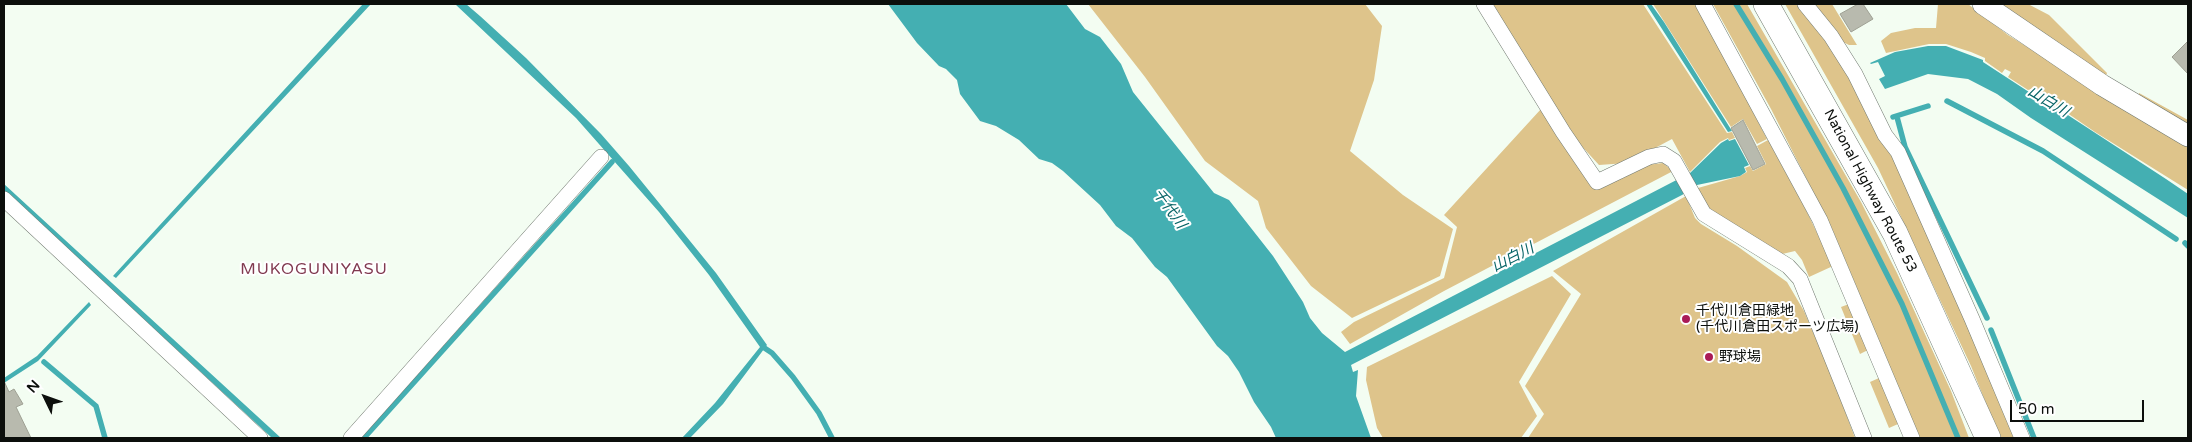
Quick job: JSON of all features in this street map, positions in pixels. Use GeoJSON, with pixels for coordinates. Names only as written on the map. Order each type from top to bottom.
{"type":"FeatureCollection","features":[{"type":"Feature","properties":{"kind":"highway","name":"National Highway Route 53"},"geometry":{"type":"LineString","coordinates":[[1766,4],[1895,233],[1988,438]]}},
{"type":"Feature","properties":{"kind":"main road"},"geometry":{"type":"LineString","coordinates":[[1982,4],[2102,85],[2188,136]]}},
{"type":"Feature","properties":{"kind":"street"},"geometry":{"type":"LineString","coordinates":[[1484,4],[1552,116],[1597,182],[1649,158],[1663,154],[1674,161],[1704,214],[1788,266],[1800,279],[1864,438]]}},
{"type":"Feature","properties":{"kind":"street"},"geometry":{"type":"LineString","coordinates":[[1703,4],[1820,220],[1912,438]]}},
{"type":"Feature","properties":{"kind":"street"},"geometry":{"type":"LineString","coordinates":[[1805,4],[1831,36],[1855,74],[1885,135],[1898,152],[2022,438]]}},
{"type":"Feature","properties":{"kind":"street"},"geometry":{"type":"LineString","coordinates":[[351,438],[601,157]]}},
{"type":"Feature","properties":{"kind":"street"},"geometry":{"type":"LineString","coordinates":[[4,199],[260,438]]}},
{"type":"Feature","properties":{"kind":"shaded area"},"geometry":{"type":"Polygon","coordinates":[[[1088,4],[1365,4],[1382,26],[1374,80],[1350,151],[1403,195],[1453,229],[1440,276],[1352,318],[1311,286],[1266,228],[1258,201],[1205,161],[1145,77],[1088,4]]]}},
{"type":"Feature","properties":{"kind":"shaded area"},"geometry":{"type":"Polygon","coordinates":[[[1491,4],[1643,4],[1727,133],[1732,132],[1735,138],[1729,140],[1728,138],[1720,142],[1690,172],[1672,139],[1627,163],[1599,165],[1576,140],[1491,4]]]}},
{"type":"Feature","properties":{"kind":"shaded area"},"geometry":{"type":"Polygon","coordinates":[[[1653,4],[1697,4],[1767,139],[1757,144],[1743,119],[1731,127],[1653,4]]]}},
{"type":"Feature","properties":{"kind":"shaded area"},"geometry":{"type":"Polygon","coordinates":[[[1713,4],[1747,4],[1861,202],[1897,273],[1951,391],[1969,438],[1920,438],[1832,229],[1771,109],[1713,4]]]}},
{"type":"Feature","properties":{"kind":"shaded area"},"geometry":{"type":"Polygon","coordinates":[[[1785,4],[1798,4],[1831,45],[1895,162],[1919,211],[2016,438],[2000,438],[1971,366],[1878,168],[1785,4]]]}},
{"type":"Feature","properties":{"kind":"shaded area"},"geometry":{"type":"Polygon","coordinates":[[[1811,4],[1832,4],[1857,45],[1849,45],[1843,42],[1811,4]]]}},
{"type":"Feature","properties":{"kind":"shaded area"},"geometry":{"type":"Polygon","coordinates":[[[1938,4],[1968,4],[2008,35],[2188,147],[2188,190],[2095,132],[2032,89],[2028,90],[2008,77],[2011,72],[2005,69],[2002,73],[1985,61],[1985,58],[1946,44],[1929,44],[1886,53],[1881,41],[1891,33],[1915,28],[1936,28],[1938,4]]]}},
{"type":"Feature","properties":{"kind":"shaded area"},"geometry":{"type":"Polygon","coordinates":[[[1996,4],[2028,4],[2049,15],[2107,73],[2106,76],[1996,4]]]}},
{"type":"Feature","properties":{"kind":"shaded area"},"geometry":{"type":"Polygon","coordinates":[[[2139,93],[2188,120],[2188,125],[2138,96],[2139,93]]]}},
{"type":"Feature","properties":{"kind":"shaded area"},"geometry":{"type":"Polygon","coordinates":[[[1541,109],[1595,188],[1647,165],[1663,163],[1673,171],[1444,291],[1350,344],[1341,332],[1354,322],[1444,278],[1457,227],[1444,215],[1541,109]]]}},
{"type":"Feature","properties":{"kind":"shaded area"},"geometry":{"type":"Polygon","coordinates":[[[1768,140],[1805,208],[1833,266],[1809,277],[1802,260],[1795,251],[1778,255],[1709,210],[1698,188],[1740,176],[1747,172],[1745,168],[1750,166],[1753,171],[1766,164],[1757,146],[1768,140]]]}},
{"type":"Feature","properties":{"kind":"shaded area","name":"千代川倉田緑地 (千代川倉田スポーツ広場)"},"geometry":{"type":"Polygon","coordinates":[[[1686,196],[1695,218],[1701,224],[1737,246],[1787,282],[1804,311],[1831,374],[1855,438],[1528,438],[1544,414],[1525,386],[1581,294],[1553,271],[1686,196]]]}},
{"type":"Feature","properties":{"kind":"shaded area"},"geometry":{"type":"Polygon","coordinates":[[[1552,276],[1571,294],[1519,382],[1537,416],[1521,438],[1383,438],[1377,428],[1366,380],[1367,367],[1552,276]]]}},
{"type":"Feature","properties":{"kind":"shaded area"},"geometry":{"type":"Polygon","coordinates":[[[1849,304],[1868,350],[1860,354],[1841,307],[1849,304]]]}},
{"type":"Feature","properties":{"kind":"shaded area"},"geometry":{"type":"Polygon","coordinates":[[[1879,378],[1898,424],[1889,428],[1870,382],[1879,378]]]}},
{"type":"Feature","properties":{"kind":"water"},"geometry":{"type":"Polygon","coordinates":[[[363,4],[371,4],[116,278],[113,276],[363,4]]]}},
{"type":"Feature","properties":{"kind":"water"},"geometry":{"type":"Polygon","coordinates":[[[455,4],[466,4],[480,16],[526,58],[601,134],[716,273],[767,345],[723,404],[690,438],[682,438],[715,403],[760,347],[709,275],[659,212],[576,118],[455,4]]]}},
{"type":"Feature","properties":{"kind":"water","name":"千代川"},"geometry":{"type":"Polygon","coordinates":[[[888,4],[1066,4],[1085,29],[1100,37],[1121,64],[1133,92],[1214,193],[1229,200],[1273,256],[1303,302],[1310,318],[1322,333],[1345,352],[1690,173],[1721,143],[1728,139],[1729,141],[1735,139],[1749,165],[1744,167],[1746,172],[1740,176],[1697,185],[1682,195],[1351,365],[1353,372],[1358,370],[1356,396],[1371,438],[1276,438],[1254,402],[1239,372],[1228,356],[1217,346],[1167,277],[1155,267],[1132,238],[1116,226],[1100,205],[1063,171],[1052,163],[1039,159],[1019,140],[996,126],[980,121],[960,94],[957,80],[946,69],[939,66],[917,43],[888,4]]]}},
{"type":"Feature","properties":{"kind":"water"},"geometry":{"type":"Polygon","coordinates":[[[1646,4],[1651,4],[1664,22],[1732,131],[1728,132],[1646,4]]]}},
{"type":"Feature","properties":{"kind":"water"},"geometry":{"type":"Polygon","coordinates":[[[1928,46],[1946,46],[1983,60],[1983,62],[2029,92],[2031,91],[2166,179],[2188,194],[2188,218],[2031,118],[1997,94],[1968,79],[1928,74],[1885,89],[1879,79],[1885,76],[1878,62],[1870,63],[1895,52],[1928,46]]]}},
{"type":"Feature","properties":{"kind":"water"},"geometry":{"type":"Polygon","coordinates":[[[4,184],[281,438],[272,438],[4,190],[4,184]]]}},
{"type":"Feature","properties":{"kind":"water"},"geometry":{"type":"Polygon","coordinates":[[[89,302],[91,305],[38,361],[4,383],[4,378],[37,356],[89,302]]]}},
{"type":"Feature","properties":{"kind":"building"},"geometry":{"type":"Polygon","coordinates":[[[1858,4],[1863,4],[1873,19],[1851,32],[1840,14],[1858,4]]]}},
{"type":"Feature","properties":{"kind":"building"},"geometry":{"type":"Polygon","coordinates":[[[2188,41],[2188,74],[2172,57],[2188,41]]]}},
{"type":"Feature","properties":{"kind":"building"},"geometry":{"type":"Polygon","coordinates":[[[1743,120],[1765,164],[1753,170],[1731,128],[1743,120]]]}},
{"type":"Feature","properties":{"kind":"building"},"geometry":{"type":"Polygon","coordinates":[[[4,381],[9,392],[14,389],[23,404],[16,407],[31,438],[4,438],[4,381]]]}},
{"type":"Feature","properties":{"kind":"waterway"},"geometry":{"type":"LineString","coordinates":[[1736,4],[1782,79],[1843,188],[1902,304],[1958,438]]}},
{"type":"Feature","properties":{"kind":"waterway"},"geometry":{"type":"LineString","coordinates":[[1947,101],[2043,151],[2176,239]]}},
{"type":"Feature","properties":{"kind":"waterway"},"geometry":{"type":"LineString","coordinates":[[1893,117],[1928,106]]}},
{"type":"Feature","properties":{"kind":"waterway"},"geometry":{"type":"LineString","coordinates":[[1897,117],[1905,147],[1987,318]]}},
{"type":"Feature","properties":{"kind":"waterway"},"geometry":{"type":"LineString","coordinates":[[364,438],[612,162]]}},
{"type":"Feature","properties":{"kind":"waterway"},"geometry":{"type":"LineString","coordinates":[[2185,243],[2188,246]]}},
{"type":"Feature","properties":{"kind":"waterway"},"geometry":{"type":"LineString","coordinates":[[1991,330],[2034,438]]}},
{"type":"Feature","properties":{"kind":"waterway"},"geometry":{"type":"LineString","coordinates":[[763,347],[772,353],[793,377],[819,413],[832,438]]}},
{"type":"Feature","properties":{"kind":"waterway"},"geometry":{"type":"LineString","coordinates":[[44,362],[96,406],[105,438]]}},
{"type":"Feature","properties":{"kind":"place","name":"千代川倉田緑地 (千代川倉田スポーツ広場)"},"geometry":{"type":"Point","coordinates":[1686,319]}},
{"type":"Feature","properties":{"kind":"place","name":"野球場"},"geometry":{"type":"Point","coordinates":[1709,357]}},
{"type":"Feature","properties":{"kind":"district","name":"MUKOGUNIYASU"},"geometry":{"type":"Point","coordinates":[314,270]}},
{"type":"Feature","properties":{"kind":"water label","name":"山白川"},"geometry":{"type":"Point","coordinates":[2048,102]}},
{"type":"Feature","properties":{"kind":"water label","name":"山白川"},"geometry":{"type":"Point","coordinates":[1513,258]}}]}
